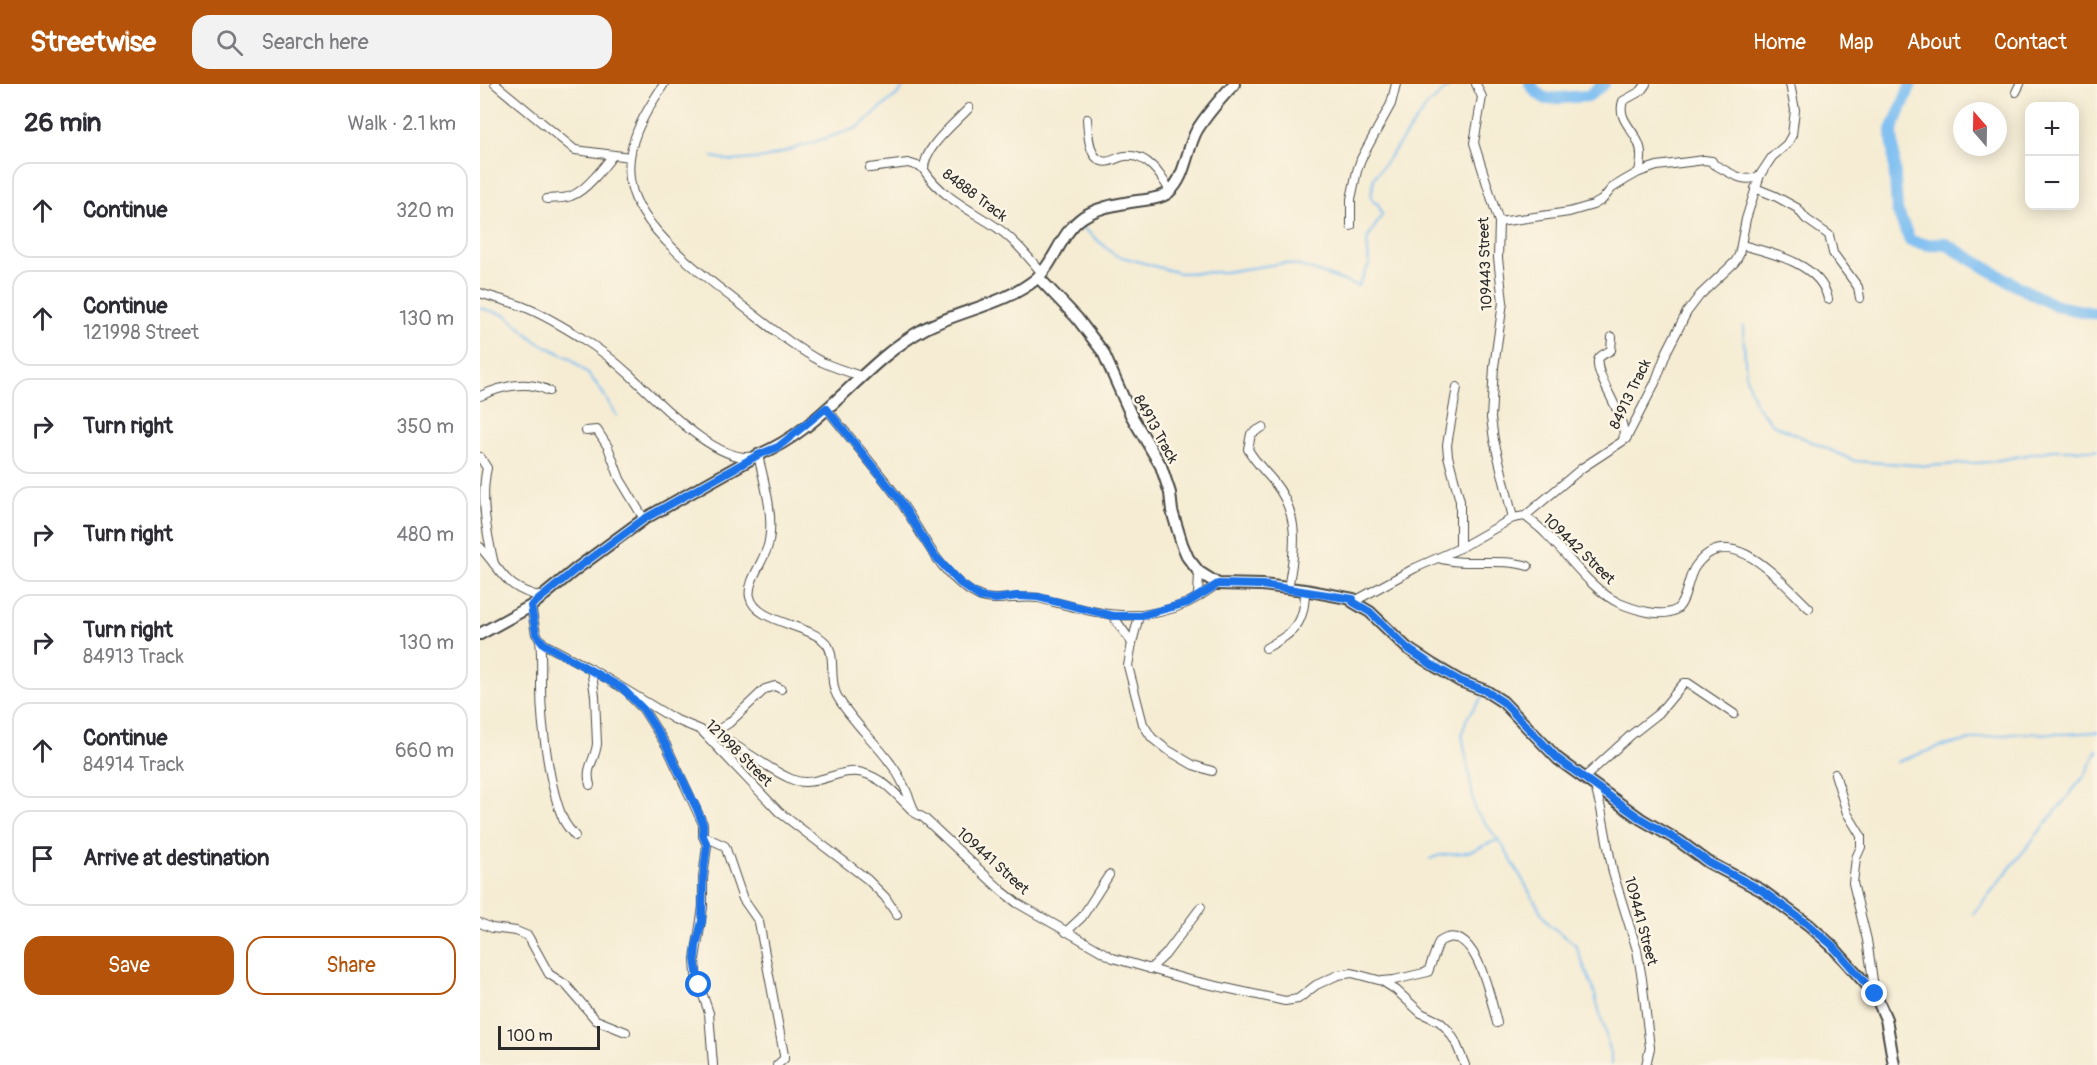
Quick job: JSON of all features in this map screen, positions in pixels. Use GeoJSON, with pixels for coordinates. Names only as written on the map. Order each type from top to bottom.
{"type":"FeatureCollection","features":[{"type":"Feature","properties":{"kind":"street"},"geometry":{"type":"LineString","coordinates":[[495,84],[575,150],[630,156]]}},
{"type":"Feature","properties":{"kind":"street"},"geometry":{"type":"LineString","coordinates":[[664,84],[639,124],[630,156],[631,185],[639,206],[652,224],[693,268],[800,348],[825,363],[861,376]]}},
{"type":"Feature","properties":{"kind":"street"},"geometry":{"type":"LineString","coordinates":[[480,293],[525,307],[581,338],[629,374],[666,412],[708,443],[735,456],[750,459],[778,447],[894,349],[923,330],[999,300],[1040,275],[1070,229],[1081,218],[1104,207],[1151,199],[1170,191],[1178,182],[1198,130],[1234,84]]}},
{"type":"Feature","properties":{"kind":"street"},"geometry":{"type":"LineString","coordinates":[[1351,226],[1351,199],[1357,171],[1361,159],[1391,104],[1396,84]]}},
{"type":"Feature","properties":{"kind":"street","name":"109443 Street"},"geometry":{"type":"LineString","coordinates":[[1476,84],[1482,97],[1474,143],[1499,222],[1498,258],[1503,302],[1494,367],[1491,418],[1513,518]]}},
{"type":"Feature","properties":{"kind":"street"},"geometry":{"type":"LineString","coordinates":[[1639,172],[1640,147],[1621,109],[1623,102],[1641,91],[1646,84]]}},
{"type":"Feature","properties":{"kind":"street","name":"84913 Track"},"geometry":{"type":"LineString","coordinates":[[1525,516],[1582,468],[1626,439],[1655,383],[1667,351],[1687,312],[1735,262],[1742,245],[1746,219],[1760,175],[1772,157],[1787,144],[1792,135],[1795,110],[1790,84]]}},
{"type":"Feature","properties":{"kind":"street"},"geometry":{"type":"LineString","coordinates":[[2016,93],[2020,84]]}},
{"type":"Feature","properties":{"kind":"street","name":"84888 Track"},"geometry":{"type":"LineString","coordinates":[[969,108],[929,151],[924,160],[924,168],[939,188],[1006,235],[1040,275]]}},
{"type":"Feature","properties":{"kind":"street"},"geometry":{"type":"LineString","coordinates":[[1087,119],[1092,149],[1097,159],[1105,162],[1130,156],[1147,162],[1157,171],[1170,191]]}},
{"type":"Feature","properties":{"kind":"street"},"geometry":{"type":"LineString","coordinates":[[547,199],[576,194],[600,172],[613,155]]}},
{"type":"Feature","properties":{"kind":"street"},"geometry":{"type":"LineString","coordinates":[[1499,222],[1569,212],[1593,205],[1602,200],[1612,188],[1639,172],[1657,166],[1704,160],[1712,161],[1713,164],[1745,179],[1760,175]]}},
{"type":"Feature","properties":{"kind":"street"},"geometry":{"type":"LineString","coordinates":[[870,168],[908,164],[924,168]]}},
{"type":"Feature","properties":{"kind":"street"},"geometry":{"type":"LineString","coordinates":[[1755,188],[1797,208],[1806,219],[1829,235],[1833,253],[1858,287],[1860,298]]}},
{"type":"Feature","properties":{"kind":"street"},"geometry":{"type":"LineString","coordinates":[[1742,245],[1788,258],[1820,282],[1828,299]]}},
{"type":"Feature","properties":{"kind":"street","name":"84913 Track"},"geometry":{"type":"LineString","coordinates":[[1040,275],[1103,352],[1127,409],[1161,466],[1170,493],[1172,511],[1188,558],[1199,572],[1218,584]]}},
{"type":"Feature","properties":{"kind":"street"},"geometry":{"type":"LineString","coordinates":[[1612,337],[1611,350],[1599,358],[1598,362],[1602,378],[1624,427],[1624,439],[1616,446]]}},
{"type":"Feature","properties":{"kind":"street"},"geometry":{"type":"LineString","coordinates":[[480,396],[523,383],[539,386],[549,391]]}},
{"type":"Feature","properties":{"kind":"street"},"geometry":{"type":"LineString","coordinates":[[1457,387],[1447,445],[1460,501],[1460,548]]}},
{"type":"Feature","properties":{"kind":"street"},"geometry":{"type":"LineString","coordinates":[[826,408],[899,499],[933,554],[971,591],[986,598],[1038,597],[1113,616],[1139,616],[1187,603],[1218,584],[1262,585],[1305,590],[1350,599],[1370,612],[1407,648],[1432,665],[1460,681],[1486,691],[1503,702],[1558,759],[1641,819],[1679,841],[1708,862],[1761,890],[1806,923],[1832,945],[1875,994]]}},
{"type":"Feature","properties":{"kind":"street"},"geometry":{"type":"LineString","coordinates":[[1263,427],[1251,434],[1248,449],[1281,491],[1290,508],[1294,529],[1288,589]]}},
{"type":"Feature","properties":{"kind":"street"},"geometry":{"type":"LineString","coordinates":[[586,431],[597,430],[604,438],[620,479],[644,519]]}},
{"type":"Feature","properties":{"kind":"street"},"geometry":{"type":"LineString","coordinates":[[480,634],[531,606],[576,569],[644,519],[758,455]]}},
{"type":"Feature","properties":{"kind":"street","name":"109441 Street"},"geometry":{"type":"LineString","coordinates":[[758,455],[766,490],[770,537],[767,552],[753,578],[749,596],[758,609],[817,636],[828,646],[832,684],[837,697],[892,764],[915,813],[924,818],[1002,891],[1066,932],[1113,958],[1229,990],[1286,1002],[1298,999],[1316,985],[1338,975],[1352,973],[1382,981],[1448,1030],[1464,1065]]}},
{"type":"Feature","properties":{"kind":"street"},"geometry":{"type":"LineString","coordinates":[[480,457],[486,466],[481,492],[494,564]]}},
{"type":"Feature","properties":{"kind":"street"},"geometry":{"type":"LineString","coordinates":[[1350,599],[1460,548],[1513,518],[1525,516]]}},
{"type":"Feature","properties":{"kind":"street","name":"109442 Street"},"geometry":{"type":"LineString","coordinates":[[1525,516],[1609,597],[1636,609],[1660,613],[1675,610],[1682,601],[1695,568],[1704,557],[1714,551],[1728,548],[1737,550],[1766,568],[1809,609]]}},
{"type":"Feature","properties":{"kind":"street"},"geometry":{"type":"LineString","coordinates":[[480,547],[518,590],[543,597]]}},
{"type":"Feature","properties":{"kind":"street"},"geometry":{"type":"LineString","coordinates":[[1438,558],[1452,562],[1501,562],[1528,566]]}},
{"type":"Feature","properties":{"kind":"street"},"geometry":{"type":"LineString","coordinates":[[1198,597],[1199,572]]}},
{"type":"Feature","properties":{"kind":"street"},"geometry":{"type":"LineString","coordinates":[[1266,648],[1295,630],[1305,607],[1305,590]]}},
{"type":"Feature","properties":{"kind":"street"},"geometry":{"type":"LineString","coordinates":[[531,606],[543,660],[541,687],[544,735],[555,795],[564,820],[575,836]]}},
{"type":"Feature","properties":{"kind":"street"},"geometry":{"type":"LineString","coordinates":[[1113,616],[1131,643]]}},
{"type":"Feature","properties":{"kind":"street"},"geometry":{"type":"LineString","coordinates":[[1139,616],[1128,660],[1139,714],[1146,729],[1152,738],[1182,759],[1212,771]]}},
{"type":"Feature","properties":{"kind":"street","name":"121998 Street"},"geometry":{"type":"LineString","coordinates":[[540,640],[549,648],[591,669],[674,719],[701,730],[779,812],[867,879],[885,897],[897,915]]}},
{"type":"Feature","properties":{"kind":"street"},"geometry":{"type":"LineString","coordinates":[[590,785],[588,770],[597,744],[595,696],[591,669]]}},
{"type":"Feature","properties":{"kind":"street"},"geometry":{"type":"LineString","coordinates":[[1584,778],[1659,713],[1684,683],[1688,683],[1734,714]]}},
{"type":"Feature","properties":{"kind":"street"},"geometry":{"type":"LineString","coordinates":[[713,733],[729,723],[765,689],[775,686],[782,689]]}},
{"type":"Feature","properties":{"kind":"street"},"geometry":{"type":"LineString","coordinates":[[622,688],[643,709],[666,745],[703,824],[703,836],[707,845],[703,878],[704,907],[695,959],[696,975],[709,1013],[713,1065]]}},
{"type":"Feature","properties":{"kind":"street"},"geometry":{"type":"LineString","coordinates":[[701,730],[736,744],[792,780],[810,782],[850,773],[864,774],[882,782],[915,813]]}},
{"type":"Feature","properties":{"kind":"street"},"geometry":{"type":"LineString","coordinates":[[1835,774],[1847,813],[1861,836],[1861,847],[1856,858],[1853,883],[1867,940],[1875,994],[1886,1018],[1894,1065]]}},
{"type":"Feature","properties":{"kind":"street","name":"109441 Street"},"geometry":{"type":"LineString","coordinates":[[1595,786],[1611,863],[1638,960],[1650,1047],[1646,1063]]}},
{"type":"Feature","properties":{"kind":"street"},"geometry":{"type":"LineString","coordinates":[[703,836],[725,846],[743,899],[759,922],[784,1055],[784,1059],[777,1065]]}},
{"type":"Feature","properties":{"kind":"street"},"geometry":{"type":"LineString","coordinates":[[1066,932],[1082,917],[1109,875]]}},
{"type":"Feature","properties":{"kind":"street"},"geometry":{"type":"LineString","coordinates":[[1150,969],[1165,955],[1201,907]]}},
{"type":"Feature","properties":{"kind":"street"},"geometry":{"type":"LineString","coordinates":[[480,923],[528,936],[549,974],[566,985],[596,1020],[626,1032]]}},
{"type":"Feature","properties":{"kind":"street"},"geometry":{"type":"LineString","coordinates":[[1382,981],[1428,972],[1431,970],[1439,942],[1449,937],[1460,938],[1466,942],[1474,955],[1488,989],[1497,1023]]}},
{"type":"Feature","properties":{"kind":"waterway"},"geometry":{"type":"LineString","coordinates":[[713,157],[732,161],[765,158],[857,128],[899,93],[906,84]]}},
{"type":"Feature","properties":{"kind":"waterway"},"geometry":{"type":"LineString","coordinates":[[1081,226],[1115,255],[1179,273],[1225,272],[1284,263],[1304,267],[1358,286],[1369,265],[1367,239],[1382,215],[1378,204],[1371,197],[1374,178],[1427,106],[1452,84]]}},
{"type":"Feature","properties":{"kind":"waterway"},"geometry":{"type":"LineString","coordinates":[[1530,84],[1546,99],[1588,96],[1604,84]]}},
{"type":"Feature","properties":{"kind":"waterway"},"geometry":{"type":"LineString","coordinates":[[1911,84],[1892,130],[1897,210],[1910,241],[1929,245],[1944,243],[2056,306],[2097,314]]}},
{"type":"Feature","properties":{"kind":"waterway"},"geometry":{"type":"LineString","coordinates":[[480,308],[506,315],[537,342],[570,358],[599,387],[617,416]]}},
{"type":"Feature","properties":{"kind":"waterway"},"geometry":{"type":"LineString","coordinates":[[1743,326],[1746,377],[1756,405],[1774,425],[1855,461],[1929,466],[1989,462],[2053,450],[2097,450]]}},
{"type":"Feature","properties":{"kind":"waterway"},"geometry":{"type":"LineString","coordinates":[[1484,695],[1467,718],[1462,733],[1475,810],[1503,846],[1548,924],[1575,944],[1593,988],[1611,1054],[1611,1065]]}},
{"type":"Feature","properties":{"kind":"waterway"},"geometry":{"type":"LineString","coordinates":[[1897,762],[1939,747],[1980,738],[2021,733],[2097,732]]}},
{"type":"Feature","properties":{"kind":"waterway"},"geometry":{"type":"LineString","coordinates":[[1973,914],[2085,775],[2097,750]]}},
{"type":"Feature","properties":{"kind":"waterway"},"geometry":{"type":"LineString","coordinates":[[1430,859],[1439,855],[1471,851],[1498,840]]}},
{"type":"Feature","properties":{"kind":"route"},"geometry":{"type":"LineString","coordinates":[[699,985],[695,959],[704,907],[703,878],[707,845],[697,809],[666,745],[643,709],[622,688],[544,644],[536,634],[531,606],[576,569],[644,519],[758,455],[778,447],[826,408],[899,499],[933,554],[960,583],[980,597],[996,599],[1017,596],[1038,597],[1113,616],[1148,615],[1168,609],[1187,603],[1218,584],[1262,585],[1353,599],[1353,602],[1370,612],[1407,648],[1460,681],[1486,691],[1503,702],[1558,759],[1641,819],[1679,841],[1708,862],[1761,890],[1806,923],[1832,945],[1875,994]]}}]}
